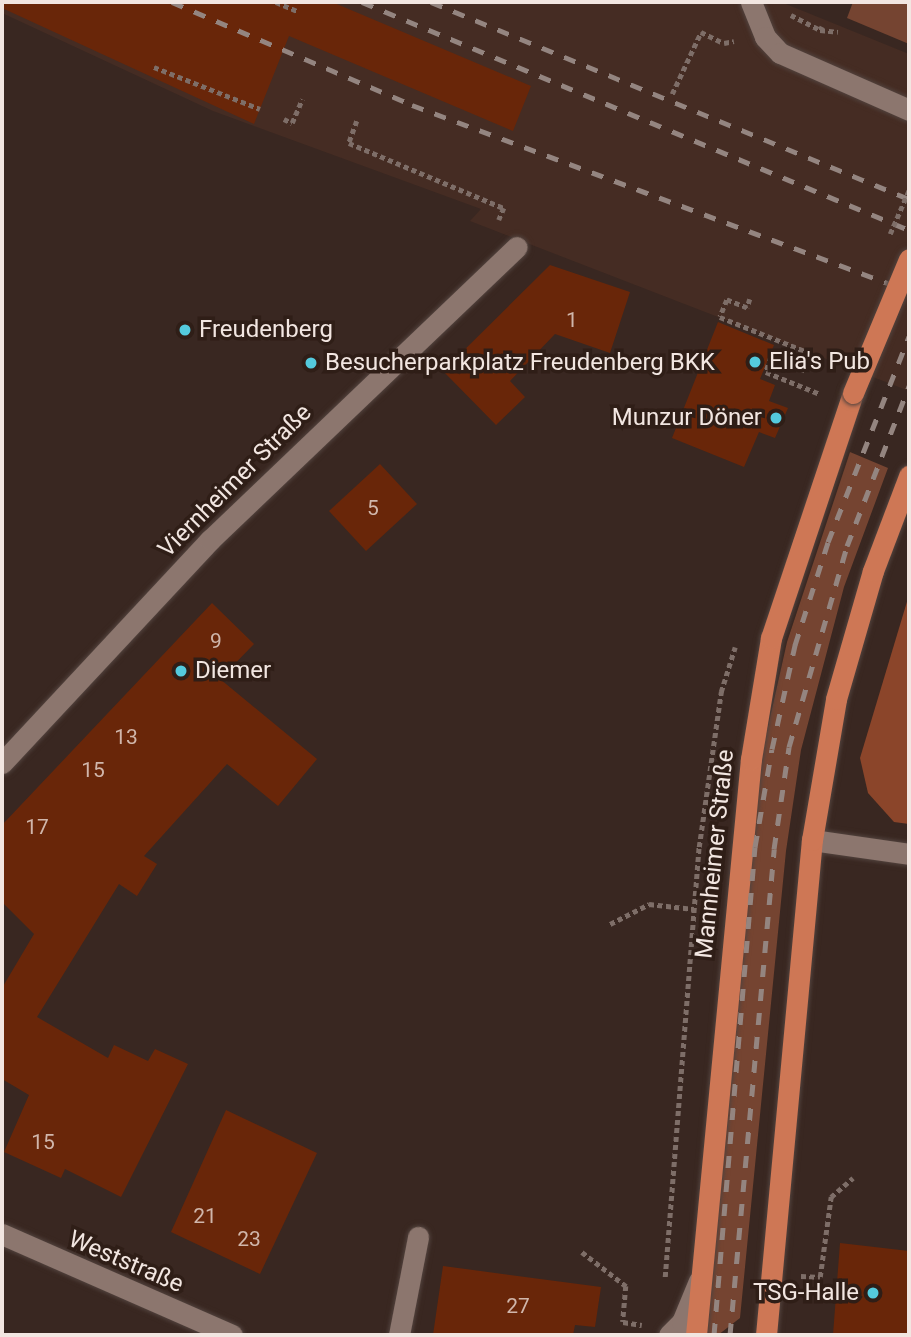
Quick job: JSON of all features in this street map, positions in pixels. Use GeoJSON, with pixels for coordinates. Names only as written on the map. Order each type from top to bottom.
{"type":"FeatureCollection","features":[{"type":"Feature","properties":{"kind":"main road","name":"Mannheimer Straße"},"geometry":{"type":"LineString","coordinates":[[696,1335],[751,758],[771,638],[853,393],[909,259]]}},
{"type":"Feature","properties":{"kind":"main road"},"geometry":{"type":"LineString","coordinates":[[766,1335],[812,839],[836,699],[873,571],[909,476]]}},
{"type":"Feature","properties":{"kind":"street"},"geometry":{"type":"LineString","coordinates":[[751,2],[765,37],[780,53],[909,110]]}},
{"type":"Feature","properties":{"kind":"street","name":"Viernheimer Straße"},"geometry":{"type":"LineString","coordinates":[[2,763],[210,540],[517,247]]}},
{"type":"Feature","properties":{"kind":"street"},"geometry":{"type":"LineString","coordinates":[[812,839],[909,854]]}},
{"type":"Feature","properties":{"kind":"street","name":"Weststraße"},"geometry":{"type":"LineString","coordinates":[[2,1234],[232,1335]]}},
{"type":"Feature","properties":{"kind":"street"},"geometry":{"type":"LineString","coordinates":[[399,1335],[418,1237]]}},
{"type":"Feature","properties":{"kind":"street"},"geometry":{"type":"LineString","coordinates":[[669,1335],[682,1322],[702,1276]]}},
{"type":"Feature","properties":{"kind":"path"},"geometry":{"type":"LineString","coordinates":[[276,2],[299,12]]}},
{"type":"Feature","properties":{"kind":"path"},"geometry":{"type":"LineString","coordinates":[[826,2],[833,2]]}},
{"type":"Feature","properties":{"kind":"path"},"geometry":{"type":"LineString","coordinates":[[785,8],[821,28],[838,32]]}},
{"type":"Feature","properties":{"kind":"path"},"geometry":{"type":"LineString","coordinates":[[673,94],[701,32],[724,43]]}},
{"type":"Feature","properties":{"kind":"path"},"geometry":{"type":"LineString","coordinates":[[154,67],[260,109]]}},
{"type":"Feature","properties":{"kind":"path"},"geometry":{"type":"LineString","coordinates":[[284,119],[292,123],[302,99]]}},
{"type":"Feature","properties":{"kind":"path"},"geometry":{"type":"LineString","coordinates":[[357,121],[349,144],[504,208]]}},
{"type":"Feature","properties":{"kind":"path"},"geometry":{"type":"LineString","coordinates":[[750,299],[747,308],[727,300],[720,317],[812,354],[805,371],[771,356],[766,372],[820,395]]}},
{"type":"Feature","properties":{"kind":"path"},"geometry":{"type":"LineString","coordinates":[[610,924],[649,904],[694,909]]}},
{"type":"Feature","properties":{"kind":"path"},"geometry":{"type":"LineString","coordinates":[[820,1277],[831,1197],[853,1178]]}},
{"type":"Feature","properties":{"kind":"path"},"geometry":{"type":"LineString","coordinates":[[582,1252],[626,1286],[623,1322]]}},
{"type":"Feature","properties":{"kind":"shaded area"},"geometry":{"type":"Polygon","coordinates":[[[2,2],[781,2],[909,54],[909,391],[470,221],[481,209],[213,111],[2,13],[2,2]]]}},
{"type":"Feature","properties":{"kind":"shaded area"},"geometry":{"type":"Polygon","coordinates":[[[853,2],[909,2],[909,44],[847,18],[853,2]]]}},
{"type":"Feature","properties":{"kind":"shaded area"},"geometry":{"type":"Polygon","coordinates":[[[850,452],[888,468],[844,587],[801,750],[786,851],[740,1318],[718,1335],[706,1335],[748,845],[765,740],[787,642],[850,452]]]}},
{"type":"Feature","properties":{"kind":"shaded area"},"geometry":{"type":"Polygon","coordinates":[[[909,595],[909,824],[894,822],[868,793],[860,758],[909,595]]]}},
{"type":"Feature","properties":{"kind":"building"},"geometry":{"type":"Polygon","coordinates":[[[2,2],[332,2],[531,86],[513,131],[289,36],[254,124],[2,8],[2,2]]]}},
{"type":"Feature","properties":{"kind":"building"},"geometry":{"type":"Polygon","coordinates":[[[550,265],[630,292],[610,353],[555,334],[510,381],[525,397],[496,425],[443,371],[550,265]]]}},
{"type":"Feature","properties":{"kind":"building"},"geometry":{"type":"Polygon","coordinates":[[[718,322],[774,345],[760,379],[775,385],[769,401],[788,408],[775,438],[759,432],[744,467],[672,438],[718,322]]]}},
{"type":"Feature","properties":{"kind":"building"},"geometry":{"type":"Polygon","coordinates":[[[380,464],[417,504],[366,551],[329,511],[380,464]]]}},
{"type":"Feature","properties":{"kind":"building"},"geometry":{"type":"Polygon","coordinates":[[[212,603],[254,644],[220,679],[317,759],[278,806],[227,764],[144,856],[157,864],[137,896],[119,884],[37,1017],[108,1058],[114,1045],[148,1061],[155,1049],[188,1064],[121,1197],[65,1169],[61,1178],[4,1152],[29,1095],[2,1079],[2,988],[34,934],[2,902],[2,825],[212,603]]]}},
{"type":"Feature","properties":{"kind":"building"},"geometry":{"type":"Polygon","coordinates":[[[226,1110],[317,1153],[260,1274],[171,1232],[226,1110]]]}},
{"type":"Feature","properties":{"kind":"building","name":"TSG-Halle"},"geometry":{"type":"Polygon","coordinates":[[[840,1243],[909,1251],[909,1335],[833,1335],[840,1243]]]}},
{"type":"Feature","properties":{"kind":"building"},"geometry":{"type":"Polygon","coordinates":[[[443,1266],[601,1287],[595,1327],[575,1325],[573,1335],[433,1335],[443,1266]]]}},
{"type":"Feature","properties":{"kind":"railway"},"geometry":{"type":"LineString","coordinates":[[172,2],[412,105],[909,291]]}},
{"type":"Feature","properties":{"kind":"railway"},"geometry":{"type":"LineString","coordinates":[[362,2],[909,230]]}},
{"type":"Feature","properties":{"kind":"railway"},"geometry":{"type":"LineString","coordinates":[[431,2],[909,199]]}},
{"type":"Feature","properties":{"kind":"railway"},"geometry":{"type":"LineString","coordinates":[[714,1335],[755,847],[772,749],[795,645],[828,542],[909,336]]}},
{"type":"Feature","properties":{"kind":"railway"},"geometry":{"type":"LineString","coordinates":[[730,1335],[774,849],[789,747],[847,546],[909,386]]}},
{"type":"Feature","properties":{"kind":"place","name":"Freudenberg"},"geometry":{"type":"Point","coordinates":[185,330]}},
{"type":"Feature","properties":{"kind":"place","name":"Elia's Pub"},"geometry":{"type":"Point","coordinates":[755,362]}},
{"type":"Feature","properties":{"kind":"place","name":"Besucherparkplatz Freudenberg BKK"},"geometry":{"type":"Point","coordinates":[311,363]}},
{"type":"Feature","properties":{"kind":"place","name":"Munzur Döner"},"geometry":{"type":"Point","coordinates":[776,418]}},
{"type":"Feature","properties":{"kind":"place","name":"Diemer"},"geometry":{"type":"Point","coordinates":[181,671]}},
{"type":"Feature","properties":{"kind":"place","name":"TSG-Halle"},"geometry":{"type":"Point","coordinates":[873,1293]}}]}
